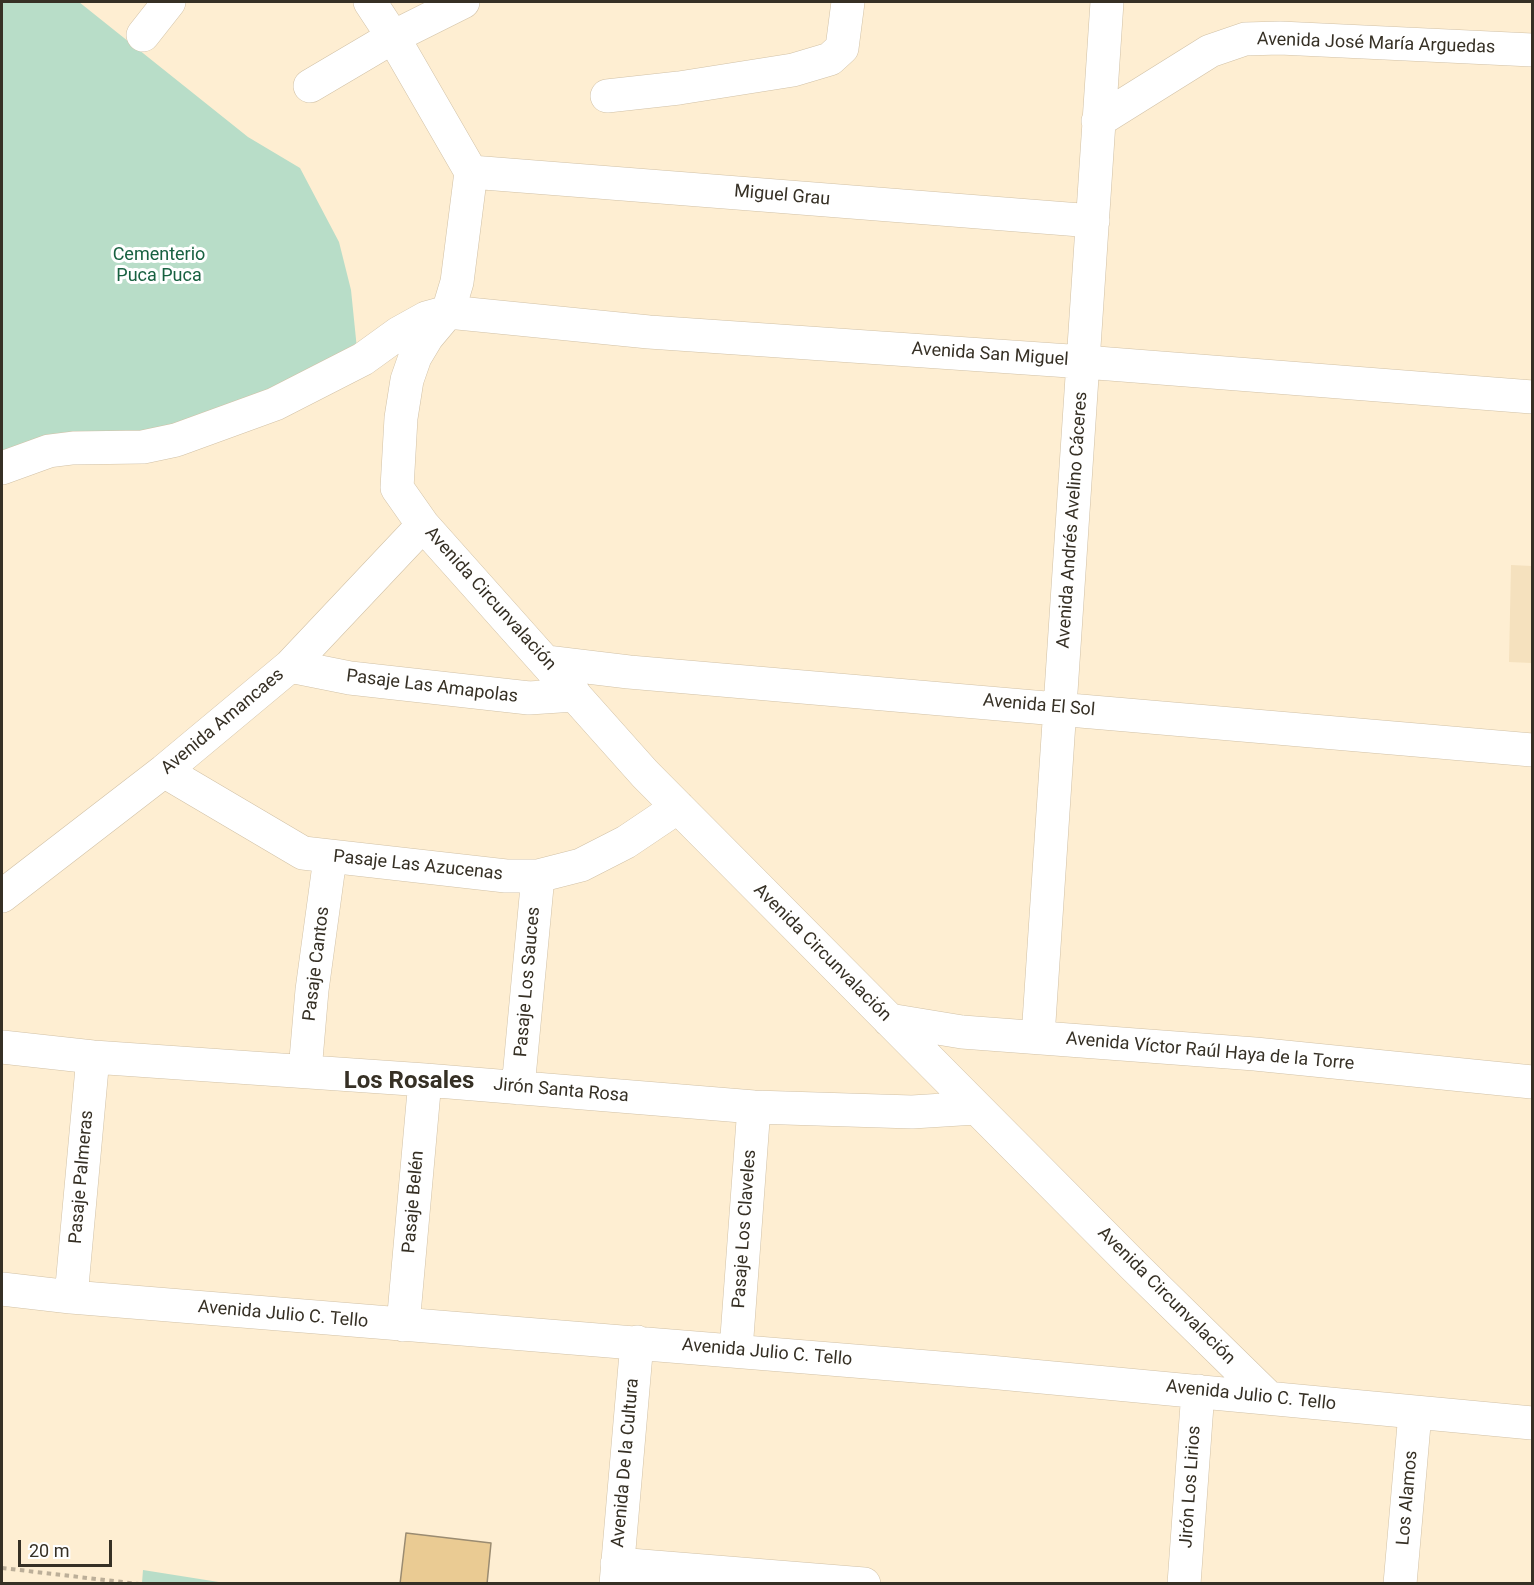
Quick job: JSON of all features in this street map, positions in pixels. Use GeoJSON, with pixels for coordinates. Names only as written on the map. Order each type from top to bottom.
{"type":"FeatureCollection","features":[{"type":"Feature","properties":{"kind":"street"},"geometry":{"type":"LineString","coordinates":[[143,35],[169,2]]}},
{"type":"Feature","properties":{"kind":"street"},"geometry":{"type":"LineString","coordinates":[[2,468],[49,452],[73,448],[143,447],[176,440],[275,404],[363,359],[399,333],[426,318],[448,312],[457,282],[471,172],[393,37],[370,2]]}},
{"type":"Feature","properties":{"kind":"street"},"geometry":{"type":"LineString","coordinates":[[310,86],[393,37],[463,2]]}},
{"type":"Feature","properties":{"kind":"street"},"geometry":{"type":"LineString","coordinates":[[607,96],[680,88],[793,70],[830,59],[842,48],[848,2]]}},
{"type":"Feature","properties":{"kind":"street","name":"Avenida Andrés Avelino Cáceres"},"geometry":{"type":"LineString","coordinates":[[1038,1037],[1107,2]]}},
{"type":"Feature","properties":{"kind":"street","name":"Avenida José María Arguedas"},"geometry":{"type":"LineString","coordinates":[[1098,121],[1210,51],[1245,39],[1280,38],[1533,50]]}},
{"type":"Feature","properties":{"kind":"street","name":"Miguel Grau"},"geometry":{"type":"LineString","coordinates":[[471,172],[1094,221]]}},
{"type":"Feature","properties":{"kind":"street","name":"Avenida San Miguel"},"geometry":{"type":"LineString","coordinates":[[448,312],[649,332],[1084,362],[1533,398]]}},
{"type":"Feature","properties":{"kind":"street","name":"Avenida Circunvalación"},"geometry":{"type":"LineString","coordinates":[[448,312],[415,357],[407,380],[401,418],[397,488],[423,525],[678,807],[976,1108],[1269,1398]]}},
{"type":"Feature","properties":{"kind":"street","name":"Avenida Amancaes"},"geometry":{"type":"LineString","coordinates":[[2,896],[164,771],[290,666],[423,525]]}},
{"type":"Feature","properties":{"kind":"street","name":"Avenida El Sol"},"geometry":{"type":"LineString","coordinates":[[546,662],[640,673],[1533,750]]}},
{"type":"Feature","properties":{"kind":"street","name":"Pasaje Las Amapolas"},"geometry":{"type":"LineString","coordinates":[[290,666],[350,678],[529,698],[575,695]]}},
{"type":"Feature","properties":{"kind":"street","name":"Pasaje Las Azucenas"},"geometry":{"type":"LineString","coordinates":[[164,771],[303,853],[330,858],[506,876],[538,876],[582,865],[626,842],[678,807]]}},
{"type":"Feature","properties":{"kind":"street","name":"Pasaje Cantos"},"geometry":{"type":"LineString","coordinates":[[305,1071],[312,990],[330,858]]}},
{"type":"Feature","properties":{"kind":"street","name":"Pasaje Los Sauces"},"geometry":{"type":"LineString","coordinates":[[518,1088],[538,876]]}},
{"type":"Feature","properties":{"kind":"street","name":"Avenida Víctor Raúl Haya de la Torre"},"geometry":{"type":"LineString","coordinates":[[889,1020],[962,1032],[1255,1054],[1533,1082]]}},
{"type":"Feature","properties":{"kind":"street","name":"Jirón Santa Rosa"},"geometry":{"type":"LineString","coordinates":[[2,1047],[93,1057],[425,1080],[754,1107],[912,1112],[976,1108]]}},
{"type":"Feature","properties":{"kind":"street","name":"Pasaje Palmeras"},"geometry":{"type":"LineString","coordinates":[[72,1297],[93,1057]]}},
{"type":"Feature","properties":{"kind":"street","name":"Pasaje Belén"},"geometry":{"type":"LineString","coordinates":[[404,1325],[425,1080]]}},
{"type":"Feature","properties":{"kind":"street","name":"Pasaje Los Claveles"},"geometry":{"type":"LineString","coordinates":[[736,1350],[754,1107]]}},
{"type":"Feature","properties":{"kind":"street","name":"Avenida Julio C. Tello"},"geometry":{"type":"LineString","coordinates":[[2,1288],[72,1297],[736,1350],[1533,1423]]}},
{"type":"Feature","properties":{"kind":"street","name":"Avenida De la Cultura"},"geometry":{"type":"LineString","coordinates":[[617,1574],[637,1342]]}},
{"type":"Feature","properties":{"kind":"street","name":"Jirón Los Lirios"},"geometry":{"type":"LineString","coordinates":[[1184,1584],[1198,1391]]}},
{"type":"Feature","properties":{"kind":"street","name":"Los Alamos"},"geometry":{"type":"LineString","coordinates":[[1401,1584],[1415,1413]]}},
{"type":"Feature","properties":{"kind":"street"},"geometry":{"type":"LineString","coordinates":[[617,1574],[844,1583]]}},
{"type":"Feature","properties":{"kind":"path"},"geometry":{"type":"LineString","coordinates":[[2,1568],[139,1584]]}},
{"type":"Feature","properties":{"kind":"shaded area"},"geometry":{"type":"Polygon","coordinates":[[[1511,565],[1532,566],[1532,663],[1509,662],[1511,565]]]}},
{"type":"Feature","properties":{"kind":"green space","name":"Cementerio Puca Puca"},"geometry":{"type":"Polygon","coordinates":[[[2,2],[79,2],[248,137],[300,168],[339,242],[351,290],[357,349],[279,389],[146,433],[2,454],[2,2]]]}},
{"type":"Feature","properties":{"kind":"green space"},"geometry":{"type":"Polygon","coordinates":[[[143,1570],[225,1583],[142,1583],[143,1570]]]}},
{"type":"Feature","properties":{"kind":"building"},"geometry":{"type":"Polygon","coordinates":[[[406,1533],[491,1543],[487,1584],[400,1584],[406,1533]]]}},
{"type":"Feature","properties":{"kind":"district","name":"Los Rosales"},"geometry":{"type":"Point","coordinates":[409,1082]}}]}
